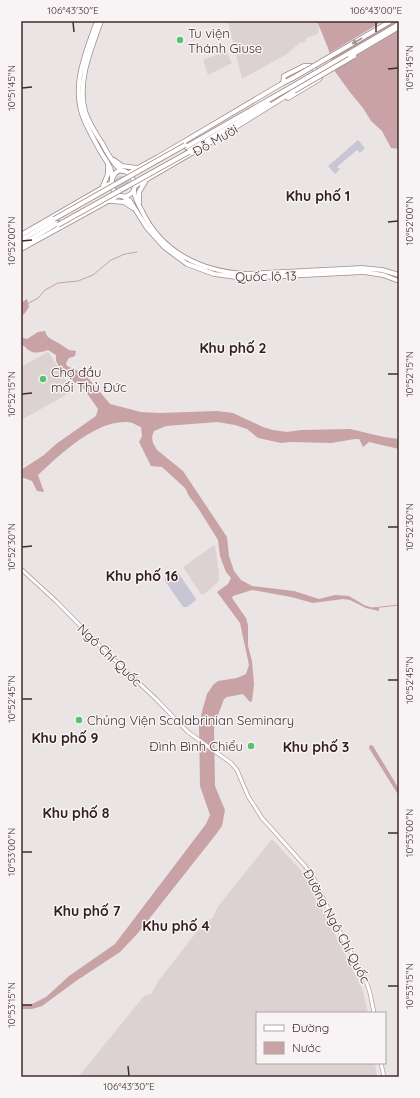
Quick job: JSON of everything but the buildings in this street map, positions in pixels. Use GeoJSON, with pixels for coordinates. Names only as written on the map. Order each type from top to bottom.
{"type":"FeatureCollection","features":[{"type":"Feature","properties":{"kind":"highway"},"geometry":{"type":"LineString","coordinates":[[97,21],[81,70],[79,97],[81,112],[85,123],[111,170],[108,191],[111,195],[129,195],[134,189],[133,178],[130,172]]}},
{"type":"Feature","properties":{"kind":"highway"},"geometry":{"type":"LineString","coordinates":[[101,21],[84,76],[83,97],[89,120],[117,167],[122,171]]}},
{"type":"Feature","properties":{"kind":"highway","name":"Đỗ Mười"},"geometry":{"type":"LineString","coordinates":[[224,127],[226,117],[391,21]]}},
{"type":"Feature","properties":{"kind":"highway"},"geometry":{"type":"LineString","coordinates":[[293,89],[399,24]]}},
{"type":"Feature","properties":{"kind":"highway"},"geometry":{"type":"LineString","coordinates":[[293,89],[399,28]]}},
{"type":"Feature","properties":{"kind":"highway"},"geometry":{"type":"LineString","coordinates":[[262,110],[270,109],[320,78],[319,74],[311,66],[304,66],[284,76],[283,83]]}},
{"type":"Feature","properties":{"kind":"highway","name":"Đỗ Mười"},"geometry":{"type":"LineString","coordinates":[[130,172],[262,110],[293,89]]}},
{"type":"Feature","properties":{"kind":"highway","name":"Đỗ Mười"},"geometry":{"type":"LineString","coordinates":[[22,243],[56,222],[293,89]]}},
{"type":"Feature","properties":{"kind":"highway","name":"Đỗ Mười"},"geometry":{"type":"LineString","coordinates":[[134,189],[224,127],[257,115],[262,110]]}},
{"type":"Feature","properties":{"kind":"highway"},"geometry":{"type":"LineString","coordinates":[[112,159],[122,166],[138,168]]}},
{"type":"Feature","properties":{"kind":"highway"},"geometry":{"type":"LineString","coordinates":[[100,189],[108,174],[107,162]]}},
{"type":"Feature","properties":{"kind":"highway"},"geometry":{"type":"LineString","coordinates":[[22,243],[110,182],[116,173],[122,171],[136,173],[141,183]]}},
{"type":"Feature","properties":{"kind":"highway"},"geometry":{"type":"LineString","coordinates":[[139,204],[140,190],[148,179]]}},
{"type":"Feature","properties":{"kind":"highway","name":"Quốc lộ 13"},"geometry":{"type":"LineString","coordinates":[[134,189],[139,204],[155,231],[165,243],[189,260],[214,270],[227,273],[251,274],[366,268],[397,273]]}},
{"type":"Feature","properties":{"kind":"highway"},"geometry":{"type":"LineString","coordinates":[[22,243],[119,196]]}},
{"type":"Feature","properties":{"kind":"highway","name":"Quốc lộ 13"},"geometry":{"type":"LineString","coordinates":[[119,196],[129,200],[147,228],[164,247],[187,264],[214,274],[244,278],[364,272],[383,275],[393,278],[399,282]]}},
{"type":"Feature","properties":{"kind":"highway"},"geometry":{"type":"LineString","coordinates":[[108,201],[119,201],[126,203],[138,213]]}},
{"type":"Feature","properties":{"kind":"highway"},"geometry":{"type":"LineString","coordinates":[[364,272],[370,276],[399,282]]}},
{"type":"Feature","properties":{"kind":"main road","name":"Ngô Chí Quốc"},"geometry":{"type":"LineString","coordinates":[[21,569],[56,601],[188,732],[216,751]]}},
{"type":"Feature","properties":{"kind":"main road","name":"Đường Ngô Chí Quốc"},"geometry":{"type":"LineString","coordinates":[[216,751],[232,763],[237,770],[248,796],[262,818],[312,875],[336,925],[365,978],[369,987],[374,1012]]}},
{"type":"Feature","properties":{"kind":"main road"},"geometry":{"type":"LineString","coordinates":[[381,1064],[384,1077]]}},
{"type":"Feature","properties":{"kind":"shaded area"},"geometry":{"type":"Polygon","coordinates":[[[228,21],[317,21],[319,25],[318,34],[306,38],[306,41],[300,43],[289,53],[242,79],[228,21]]]}},
{"type":"Feature","properties":{"kind":"shaded area"},"geometry":{"type":"Polygon","coordinates":[[[226,51],[232,63],[208,75],[203,60],[226,51]]]}},
{"type":"Feature","properties":{"kind":"shaded area"},"geometry":{"type":"Polygon","coordinates":[[[358,140],[365,148],[360,153],[357,150],[337,167],[340,169],[335,174],[328,166],[358,140]]]}},
{"type":"Feature","properties":{"kind":"shaded area"},"geometry":{"type":"Polygon","coordinates":[[[119,176],[125,176],[130,181],[128,190],[125,192],[119,192],[114,187],[114,181],[119,176]]]}},
{"type":"Feature","properties":{"kind":"shaded area","name":"Chợ đầu mối Thủ Đức"},"geometry":{"type":"Polygon","coordinates":[[[48,352],[73,391],[21,420],[21,367],[48,352]]]}},
{"type":"Feature","properties":{"kind":"shaded area"},"geometry":{"type":"Polygon","coordinates":[[[214,545],[219,571],[219,580],[203,595],[183,567],[214,545]]]}},
{"type":"Feature","properties":{"kind":"shaded area"},"geometry":{"type":"Polygon","coordinates":[[[177,571],[196,599],[187,607],[183,607],[165,581],[165,578],[177,571]]]}},
{"type":"Feature","properties":{"kind":"shaded area"},"geometry":{"type":"Polygon","coordinates":[[[272,839],[306,876],[362,988],[368,1012],[256,1012],[256,1064],[375,1064],[377,1077],[79,1076],[144,996],[151,994],[159,980],[206,920],[212,919],[219,905],[272,839]]]}},
{"type":"Feature","properties":{"kind":"water"},"geometry":{"type":"Polygon","coordinates":[[[317,21],[396,21],[399,26],[399,149],[391,148],[382,131],[371,121],[334,70],[328,48],[317,21]]]}},
{"type":"Feature","properties":{"kind":"water"},"geometry":{"type":"Polygon","coordinates":[[[27,299],[29,307],[21,316],[21,303],[27,299]]]}},
{"type":"Feature","properties":{"kind":"water"},"geometry":{"type":"Polygon","coordinates":[[[45,331],[47,336],[51,339],[69,350],[76,351],[75,356],[69,358],[66,363],[67,366],[78,371],[89,379],[110,404],[141,412],[159,413],[217,411],[233,413],[263,427],[287,432],[301,430],[350,429],[399,439],[399,449],[369,442],[363,447],[359,439],[331,443],[281,443],[258,438],[247,429],[235,425],[217,422],[166,426],[154,431],[152,437],[153,443],[157,450],[183,471],[227,537],[229,556],[234,571],[241,580],[252,586],[294,591],[319,599],[335,595],[349,596],[364,605],[379,608],[379,611],[366,608],[350,600],[343,599],[313,603],[291,597],[252,590],[233,596],[232,598],[246,618],[248,625],[248,646],[252,661],[254,684],[252,701],[250,702],[243,694],[224,699],[215,723],[215,786],[225,810],[222,826],[138,933],[120,952],[76,981],[42,1006],[32,1009],[21,1009],[21,1004],[30,1005],[46,997],[69,976],[115,944],[206,824],[210,815],[200,786],[199,724],[203,708],[207,694],[213,685],[218,681],[237,678],[246,674],[249,665],[240,623],[217,592],[228,584],[231,578],[226,572],[220,556],[218,540],[185,488],[162,467],[151,466],[139,442],[142,436],[141,427],[129,422],[115,423],[103,427],[79,440],[56,458],[38,475],[44,492],[37,491],[32,481],[21,477],[21,470],[44,455],[56,444],[96,416],[98,409],[84,389],[67,375],[63,374],[56,361],[56,355],[48,350],[32,352],[21,345],[21,335],[23,338],[27,339],[38,332],[45,331]]]}},
{"type":"Feature","properties":{"kind":"water"},"geometry":{"type":"Polygon","coordinates":[[[370,745],[373,746],[399,789],[399,796],[369,748],[370,745]]]}},
{"type":"Feature","properties":{"kind":"pier"},"geometry":{"type":"Polygon","coordinates":[[[383,21],[390,21],[328,58],[328,54],[383,21]]]}},
{"type":"Feature","properties":{"kind":"waterway"},"geometry":{"type":"LineString","coordinates":[[27,304],[38,298],[45,290],[58,283],[78,281],[93,275],[111,260],[125,254],[137,252]]}},
{"type":"Feature","properties":{"kind":"waterway"},"geometry":{"type":"LineString","coordinates":[[372,608],[399,605]]}},
{"type":"Feature","properties":{"kind":"place","name":"Tu viện Thánh Giuse"},"geometry":{"type":"Point","coordinates":[180,40]}},
{"type":"Feature","properties":{"kind":"place","name":"Chợ đầu mối Thủ Đức"},"geometry":{"type":"Point","coordinates":[43,379]}},
{"type":"Feature","properties":{"kind":"place","name":"Chủng Viện Scalabrinian Seminary"},"geometry":{"type":"Point","coordinates":[79,720]}},
{"type":"Feature","properties":{"kind":"place","name":"Đình Bình Chiểu"},"geometry":{"type":"Point","coordinates":[251,746]}},
{"type":"Feature","properties":{"kind":"district","name":"Khu phố 1"},"geometry":{"type":"Point","coordinates":[318,196]}},
{"type":"Feature","properties":{"kind":"district","name":"Khu phố 2"},"geometry":{"type":"Point","coordinates":[233,348]}},
{"type":"Feature","properties":{"kind":"district","name":"Khu phố 16"},"geometry":{"type":"Point","coordinates":[142,576]}},
{"type":"Feature","properties":{"kind":"district","name":"Khu phố 9"},"geometry":{"type":"Point","coordinates":[65,738]}},
{"type":"Feature","properties":{"kind":"district","name":"Khu phố 3"},"geometry":{"type":"Point","coordinates":[316,747]}},
{"type":"Feature","properties":{"kind":"district","name":"Khu phố 8"},"geometry":{"type":"Point","coordinates":[76,813]}},
{"type":"Feature","properties":{"kind":"district","name":"Khu phố 7"},"geometry":{"type":"Point","coordinates":[87,911]}},
{"type":"Feature","properties":{"kind":"district","name":"Khu phố 4"},"geometry":{"type":"Point","coordinates":[176,926]}}]}
